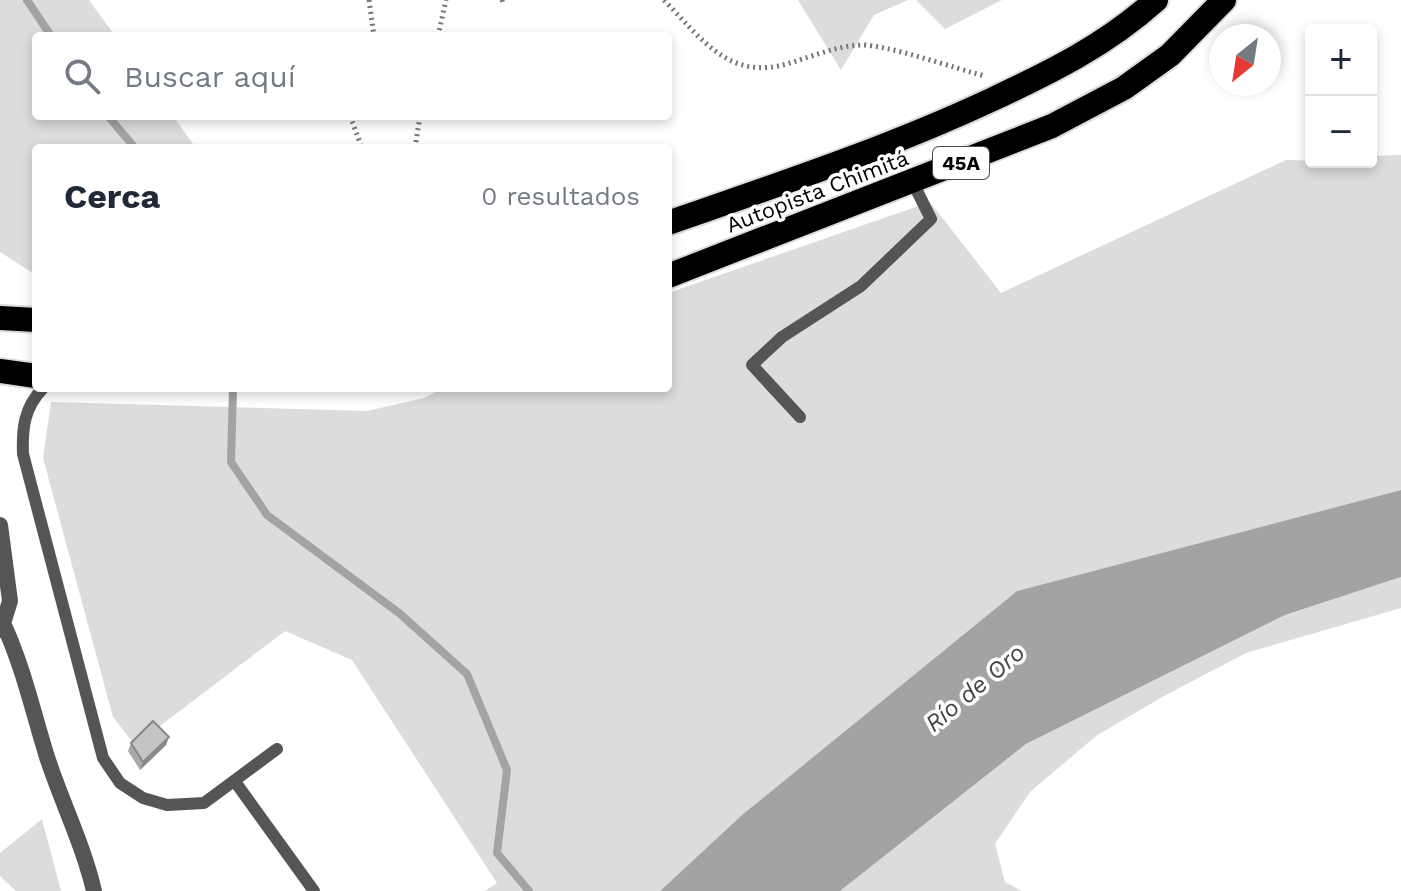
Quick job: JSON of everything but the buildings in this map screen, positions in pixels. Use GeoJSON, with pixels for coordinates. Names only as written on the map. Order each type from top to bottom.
{"type":"FeatureCollection","features":[{"type":"Feature","properties":{"kind":"highway","name":"Autopista Chimitá"},"geometry":{"type":"LineString","coordinates":[[672,222],[918,134],[1070,63],[1128,25],[1156,0]]}},
{"type":"Feature","properties":{"kind":"highway","name":"Autopista Chimitá"},"geometry":{"type":"LineString","coordinates":[[672,274],[913,183],[1052,126],[1124,88],[1170,55],[1224,0]]}},
{"type":"Feature","properties":{"kind":"highway"},"geometry":{"type":"LineString","coordinates":[[0,318],[32,320]]}},
{"type":"Feature","properties":{"kind":"highway"},"geometry":{"type":"LineString","coordinates":[[0,371],[32,375]]}},
{"type":"Feature","properties":{"kind":"street"},"geometry":{"type":"LineString","coordinates":[[0,525],[10,601],[2,619],[15,649],[48,761],[84,847],[94,891]]}},
{"type":"Feature","properties":{"kind":"lane"},"geometry":{"type":"LineString","coordinates":[[800,417],[752,365],[782,337],[861,286],[931,219],[913,183]]}},
{"type":"Feature","properties":{"kind":"lane"},"geometry":{"type":"LineString","coordinates":[[39,392],[31,401],[22,428],[23,454],[103,758],[120,783],[143,798],[167,805],[204,803],[236,783],[277,749]]}},
{"type":"Feature","properties":{"kind":"lane"},"geometry":{"type":"LineString","coordinates":[[236,783],[314,891]]}},
{"type":"Feature","properties":{"kind":"path"},"geometry":{"type":"LineString","coordinates":[[369,0],[373,32]]}},
{"type":"Feature","properties":{"kind":"path"},"geometry":{"type":"LineString","coordinates":[[439,32],[446,0]]}},
{"type":"Feature","properties":{"kind":"path"},"geometry":{"type":"LineString","coordinates":[[664,0],[721,57],[750,69],[785,65],[827,51],[863,45],[1021,85]]}},
{"type":"Feature","properties":{"kind":"path"},"geometry":{"type":"LineString","coordinates":[[352,120],[360,144]]}},
{"type":"Feature","properties":{"kind":"path"},"geometry":{"type":"LineString","coordinates":[[416,144],[419,120]]}},
{"type":"Feature","properties":{"kind":"shaded area"},"geometry":{"type":"Polygon","coordinates":[[[0,0],[89,0],[112,32],[32,32],[32,120],[176,120],[193,144],[32,144],[32,272],[0,252],[0,0]]]}},
{"type":"Feature","properties":{"kind":"shaded area"},"geometry":{"type":"Polygon","coordinates":[[[798,0],[908,0],[874,15],[841,70],[798,0]]]}},
{"type":"Feature","properties":{"kind":"shaded area"},"geometry":{"type":"Polygon","coordinates":[[[916,0],[1002,0],[945,29],[916,0]]]}},
{"type":"Feature","properties":{"kind":"shaded area"},"geometry":{"type":"Polygon","coordinates":[[[1401,155],[1401,490],[1017,591],[742,815],[660,891],[485,891],[497,883],[352,660],[285,631],[135,745],[113,717],[43,458],[51,402],[367,411],[424,398],[436,392],[672,392],[672,292],[930,202],[1001,293],[1286,160],[1305,160],[1305,168],[1377,168],[1377,156],[1401,155]]]}},
{"type":"Feature","properties":{"kind":"shaded area"},"geometry":{"type":"Polygon","coordinates":[[[1401,577],[1401,608],[1246,653],[1096,736],[1030,792],[995,844],[1005,882],[1022,891],[840,891],[1026,744],[1285,615],[1401,577]]]}},
{"type":"Feature","properties":{"kind":"shaded area"},"geometry":{"type":"Polygon","coordinates":[[[42,819],[61,891],[16,891],[0,876],[0,853],[42,819]]]}},
{"type":"Feature","properties":{"kind":"water","name":"Río de Oro"},"geometry":{"type":"Polygon","coordinates":[[[1401,490],[1401,577],[1285,615],[1026,744],[840,891],[660,891],[742,815],[1017,591],[1401,490]]]}},
{"type":"Feature","properties":{"kind":"waterway"},"geometry":{"type":"LineString","coordinates":[[27,0],[48,32]]}},
{"type":"Feature","properties":{"kind":"waterway"},"geometry":{"type":"LineString","coordinates":[[111,120],[132,144]]}},
{"type":"Feature","properties":{"kind":"waterway"},"geometry":{"type":"LineString","coordinates":[[233,392],[231,462],[267,515],[399,613],[467,674],[507,770],[497,853],[529,891]]}}]}
